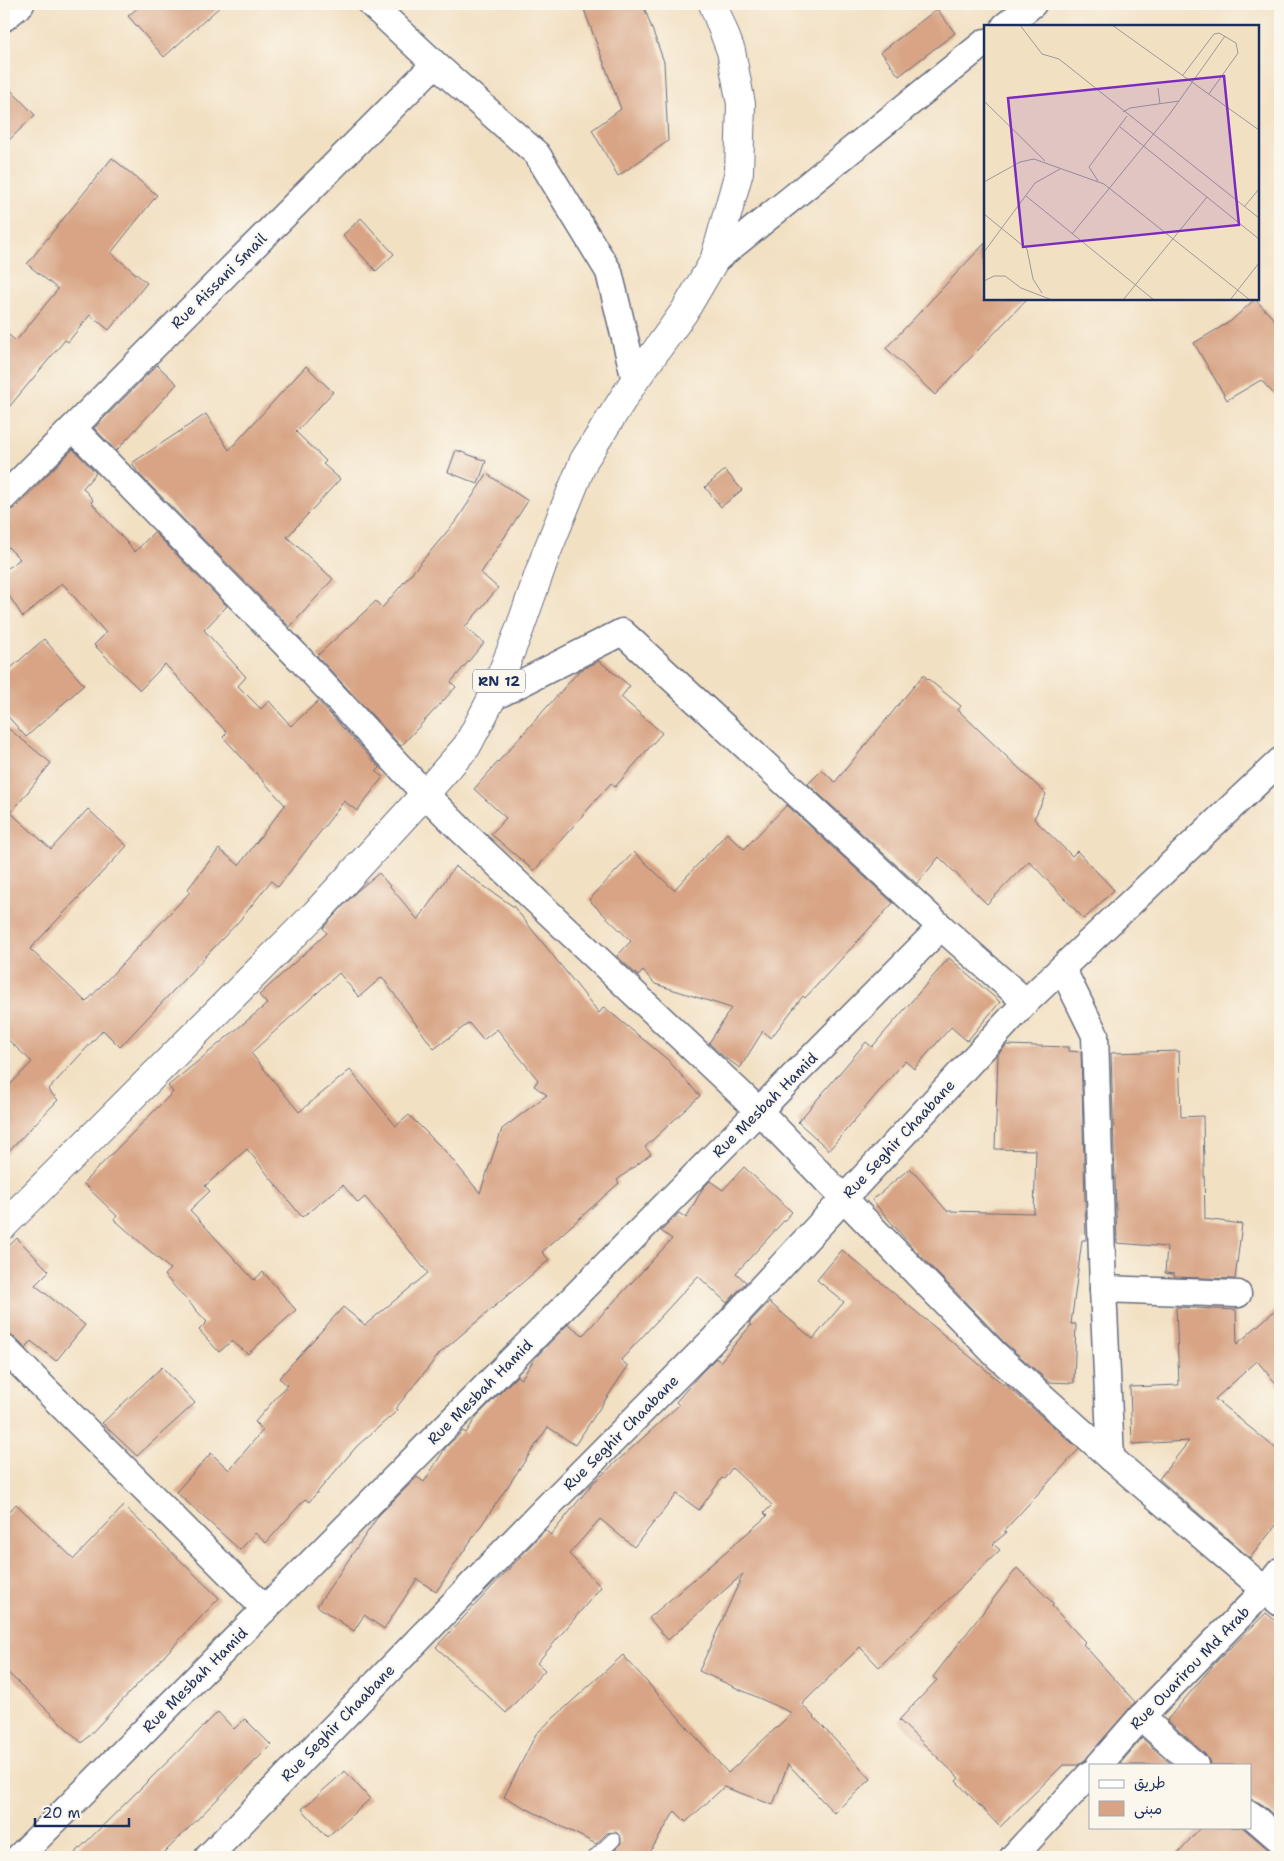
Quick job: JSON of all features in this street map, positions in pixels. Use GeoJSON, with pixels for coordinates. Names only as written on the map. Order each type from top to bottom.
{"type":"FeatureCollection","features":[{"type":"Feature","properties":{"kind":"main road","name":"RN 12"},"geometry":{"type":"LineString","coordinates":[[4,1225],[316,912],[425,794],[466,746],[492,698],[520,628],[546,554],[584,460],[635,380],[684,312],[714,261],[739,172],[741,104],[731,51],[713,4]]}},
{"type":"Feature","properties":{"kind":"street"},"geometry":{"type":"LineString","coordinates":[[4,18],[21,4]]}},
{"type":"Feature","properties":{"kind":"street"},"geometry":{"type":"LineString","coordinates":[[371,4],[435,64],[537,154],[609,272],[635,380]]}},
{"type":"Feature","properties":{"kind":"street"},"geometry":{"type":"LineString","coordinates":[[1006,25],[1033,4]]}},
{"type":"Feature","properties":{"kind":"street"},"geometry":{"type":"LineString","coordinates":[[714,261],[984,43]]}},
{"type":"Feature","properties":{"kind":"street","name":"Rue Aissani Smail"},"geometry":{"type":"LineString","coordinates":[[4,497],[435,64]]}},
{"type":"Feature","properties":{"kind":"street"},"geometry":{"type":"LineString","coordinates":[[73,428],[300,659],[425,794],[468,837],[759,1111],[996,1355],[1111,1458],[1275,1588]]}},
{"type":"Feature","properties":{"kind":"street"},"geometry":{"type":"LineString","coordinates":[[492,698],[622,632],[941,927],[1026,1002]]}},
{"type":"Feature","properties":{"kind":"street","name":"Rue Seghir Chaabane"},"geometry":{"type":"LineString","coordinates":[[208,1857],[544,1510],[712,1341],[1026,1002],[1280,761]]}},
{"type":"Feature","properties":{"kind":"street","name":"Rue Mesbah Hamid"},"geometry":{"type":"LineString","coordinates":[[19,1857],[941,927]]}},
{"type":"Feature","properties":{"kind":"street"},"geometry":{"type":"LineString","coordinates":[[1062,968],[1095,1035],[1103,1289],[1111,1458]]}},
{"type":"Feature","properties":{"kind":"street"},"geometry":{"type":"LineString","coordinates":[[1103,1289],[1238,1294]]}},
{"type":"Feature","properties":{"kind":"street"},"geometry":{"type":"LineString","coordinates":[[4,1348],[265,1609]]}},
{"type":"Feature","properties":{"kind":"street","name":"Rue Ouarirou Md Arab"},"geometry":{"type":"LineString","coordinates":[[1100,1764],[1141,1717],[1275,1588]]}},
{"type":"Feature","properties":{"kind":"street"},"geometry":{"type":"LineString","coordinates":[[1141,1717],[1194,1764]]}},
{"type":"Feature","properties":{"kind":"street"},"geometry":{"type":"LineString","coordinates":[[1013,1857],[1089,1775]]}},
{"type":"Feature","properties":{"kind":"street"},"geometry":{"type":"LineString","coordinates":[[1252,1816],[1280,1840]]}},
{"type":"Feature","properties":{"kind":"lane"},"geometry":{"type":"LineString","coordinates":[[595,1857],[613,1840]]}},
{"type":"Feature","properties":{"kind":"building"},"geometry":{"type":"Polygon","coordinates":[[[142,4],[223,4],[164,57],[128,16],[142,4]]]}},
{"type":"Feature","properties":{"kind":"building"},"geometry":{"type":"Polygon","coordinates":[[[582,4],[643,4],[664,62],[668,141],[618,176],[592,130],[621,109],[582,4]]]}},
{"type":"Feature","properties":{"kind":"building"},"geometry":{"type":"Polygon","coordinates":[[[937,9],[955,33],[899,76],[881,52],[937,9]]]}},
{"type":"Feature","properties":{"kind":"building"},"geometry":{"type":"Polygon","coordinates":[[[4,83],[35,115],[4,145],[4,83]]]}},
{"type":"Feature","properties":{"kind":"building"},"geometry":{"type":"Polygon","coordinates":[[[112,158],[157,195],[111,253],[147,283],[109,330],[90,315],[68,342],[65,340],[4,413],[4,331],[16,341],[58,289],[27,264],[112,158]]]}},
{"type":"Feature","properties":{"kind":"building"},"geometry":{"type":"Polygon","coordinates":[[[361,218],[394,254],[376,271],[343,235],[361,218]]]}},
{"type":"Feature","properties":{"kind":"building"},"geometry":{"type":"Polygon","coordinates":[[[984,244],[984,300],[1026,300],[935,395],[886,348],[984,244]]]}},
{"type":"Feature","properties":{"kind":"building"},"geometry":{"type":"Polygon","coordinates":[[[1256,300],[1280,326],[1280,401],[1261,380],[1227,400],[1194,343],[1231,321],[1256,300]]]}},
{"type":"Feature","properties":{"kind":"building"},"geometry":{"type":"Polygon","coordinates":[[[157,365],[177,384],[116,451],[94,428],[157,365]]]}},
{"type":"Feature","properties":{"kind":"building"},"geometry":{"type":"Polygon","coordinates":[[[306,366],[333,392],[296,432],[326,461],[323,464],[340,479],[287,537],[333,579],[290,627],[138,473],[132,463],[206,414],[229,450],[306,366]]]}},
{"type":"Feature","properties":{"kind":"building"},"geometry":{"type":"Polygon","coordinates":[[[73,449],[96,473],[83,488],[93,500],[91,502],[135,552],[154,532],[227,606],[204,630],[246,677],[238,686],[261,709],[269,701],[291,726],[318,701],[380,768],[376,772],[383,777],[357,811],[344,801],[278,887],[271,881],[240,920],[120,1047],[103,1030],[48,1090],[58,1100],[4,1156],[4,1091],[32,1062],[4,1036],[4,725],[51,763],[11,813],[51,849],[88,809],[127,846],[30,949],[86,1002],[190,892],[187,890],[219,849],[239,865],[285,805],[223,737],[227,733],[165,664],[140,690],[94,645],[106,633],[62,583],[23,617],[4,588],[4,571],[20,559],[4,543],[4,512],[15,508],[73,449]]]}},
{"type":"Feature","properties":{"kind":"building"},"geometry":{"type":"Polygon","coordinates":[[[456,450],[486,461],[478,484],[448,472],[456,450]]]}},
{"type":"Feature","properties":{"kind":"building"},"geometry":{"type":"Polygon","coordinates":[[[725,470],[742,490],[721,507],[705,487],[725,470]]]}},
{"type":"Feature","properties":{"kind":"building"},"geometry":{"type":"Polygon","coordinates":[[[487,474],[528,501],[481,573],[498,588],[465,627],[484,643],[451,682],[456,687],[401,746],[317,656],[376,601],[382,608],[457,520],[487,474]]]}},
{"type":"Feature","properties":{"kind":"building"},"geometry":{"type":"Polygon","coordinates":[[[44,639],[84,685],[26,737],[4,712],[4,674],[44,639]]]}},
{"type":"Feature","properties":{"kind":"building"},"geometry":{"type":"Polygon","coordinates":[[[599,661],[630,686],[621,697],[662,733],[615,787],[611,783],[534,871],[491,834],[506,818],[474,789],[579,671],[599,661]]]}},
{"type":"Feature","properties":{"kind":"building"},"geometry":{"type":"Polygon","coordinates":[[[923,675],[961,706],[958,710],[1046,794],[1034,819],[1072,856],[1077,851],[1114,890],[1084,919],[1029,861],[987,904],[939,857],[917,884],[808,784],[822,770],[835,782],[923,675]]]}},
{"type":"Feature","properties":{"kind":"building"},"geometry":{"type":"Polygon","coordinates":[[[787,805],[893,903],[805,998],[803,996],[771,1038],[763,1031],[740,1068],[709,1043],[731,1008],[655,984],[643,971],[638,976],[617,956],[631,941],[589,900],[634,852],[674,890],[727,833],[744,849],[787,805]]]}},
{"type":"Feature","properties":{"kind":"building"},"geometry":{"type":"Polygon","coordinates":[[[455,866],[514,907],[599,1013],[604,1007],[667,1059],[700,1096],[645,1147],[651,1154],[617,1180],[619,1183],[542,1252],[549,1260],[440,1353],[396,1408],[398,1410],[357,1446],[309,1502],[305,1499],[266,1543],[255,1533],[240,1550],[176,1492],[211,1453],[229,1470],[263,1430],[255,1422],[287,1385],[279,1378],[343,1307],[365,1325],[428,1273],[365,1197],[358,1203],[343,1185],[302,1217],[247,1149],[205,1186],[210,1191],[190,1210],[254,1280],[263,1272],[296,1310],[248,1354],[232,1341],[219,1352],[199,1330],[207,1322],[164,1275],[170,1269],[114,1219],[117,1216],[83,1183],[173,1092],[168,1086],[267,1004],[259,995],[327,933],[323,928],[357,891],[379,873],[418,920],[455,866]],[[339,973],[251,1053],[299,1112],[350,1070],[396,1126],[409,1115],[447,1153],[480,1193],[502,1129],[547,1095],[534,1086],[538,1080],[497,1029],[483,1040],[469,1023],[434,1049],[382,977],[359,997],[339,973]]]}},
{"type":"Feature","properties":{"kind":"building"},"geometry":{"type":"Polygon","coordinates":[[[949,958],[1000,1002],[967,1041],[951,1027],[914,1069],[905,1061],[829,1150],[798,1122],[866,1042],[872,1047],[949,958]]]}},
{"type":"Feature","properties":{"kind":"building"},"geometry":{"type":"Polygon","coordinates":[[[1007,1045],[1068,1047],[1068,1051],[1081,1052],[1086,1240],[1082,1240],[1071,1324],[1076,1324],[1074,1383],[1049,1382],[1006,1344],[912,1247],[872,1200],[910,1168],[947,1211],[1034,1213],[1036,1150],[995,1149],[998,1054],[1007,1045]]]}},
{"type":"Feature","properties":{"kind":"building"},"geometry":{"type":"Polygon","coordinates":[[[1179,1051],[1181,1117],[1203,1116],[1205,1219],[1242,1224],[1235,1279],[1174,1277],[1174,1274],[1165,1273],[1167,1247],[1117,1243],[1111,1053],[1179,1051]]]}},
{"type":"Feature","properties":{"kind":"building"},"geometry":{"type":"Polygon","coordinates":[[[744,1167],[792,1212],[736,1273],[746,1282],[727,1303],[698,1276],[621,1360],[628,1366],[575,1445],[548,1427],[436,1592],[417,1579],[384,1629],[364,1615],[354,1631],[317,1606],[379,1515],[417,1477],[424,1482],[446,1447],[463,1431],[466,1433],[477,1416],[517,1376],[521,1379],[535,1358],[568,1324],[583,1335],[672,1239],[661,1231],[679,1213],[686,1218],[703,1188],[710,1181],[723,1190],[744,1167]]]}},
{"type":"Feature","properties":{"kind":"building"},"geometry":{"type":"Polygon","coordinates":[[[17,1238],[49,1271],[35,1285],[85,1325],[56,1361],[31,1341],[26,1349],[14,1337],[4,1333],[4,1251],[17,1238]]]}},
{"type":"Feature","properties":{"kind":"building"},"geometry":{"type":"Polygon","coordinates":[[[842,1250],[1005,1384],[1079,1449],[1004,1531],[1006,1533],[993,1544],[1000,1550],[879,1667],[860,1647],[802,1704],[871,1779],[834,1813],[788,1764],[773,1805],[724,1787],[686,1822],[675,1811],[647,1857],[607,1857],[621,1843],[621,1838],[616,1832],[607,1833],[596,1844],[504,1797],[536,1734],[623,1655],[728,1773],[792,1713],[699,1671],[743,1574],[668,1640],[649,1618],[767,1516],[764,1513],[772,1505],[732,1468],[724,1479],[722,1478],[699,1510],[677,1494],[634,1547],[600,1519],[569,1554],[601,1587],[537,1663],[545,1670],[506,1713],[436,1647],[545,1530],[551,1535],[592,1484],[679,1405],[676,1402],[700,1374],[716,1358],[720,1362],[751,1325],[749,1323],[769,1302],[813,1339],[844,1302],[817,1280],[842,1250]]]}},
{"type":"Feature","properties":{"kind":"building"},"geometry":{"type":"Polygon","coordinates":[[[1280,1306],[1280,1388],[1257,1361],[1215,1399],[1280,1452],[1280,1520],[1250,1558],[1159,1479],[1189,1441],[1132,1444],[1130,1387],[1179,1385],[1176,1307],[1236,1310],[1237,1344],[1280,1306]]]}},
{"type":"Feature","properties":{"kind":"building"},"geometry":{"type":"Polygon","coordinates":[[[162,1367],[195,1403],[137,1456],[102,1423],[162,1367]]]}},
{"type":"Feature","properties":{"kind":"building"},"geometry":{"type":"Polygon","coordinates":[[[16,1504],[74,1559],[124,1506],[219,1598],[82,1743],[4,1669],[4,1517],[16,1504]]]}},
{"type":"Feature","properties":{"kind":"building"},"geometry":{"type":"Polygon","coordinates":[[[1017,1568],[1054,1604],[1052,1606],[1085,1642],[1083,1644],[1135,1702],[1085,1760],[1078,1765],[1063,1765],[1000,1827],[956,1781],[959,1778],[899,1720],[937,1680],[933,1677],[1017,1568]]]}},
{"type":"Feature","properties":{"kind":"building"},"geometry":{"type":"Polygon","coordinates":[[[1266,1613],[1280,1624],[1280,1820],[1260,1803],[1252,1800],[1252,1764],[1210,1764],[1205,1754],[1167,1720],[1216,1662],[1266,1613]]]}},
{"type":"Feature","properties":{"kind":"building"},"geometry":{"type":"Polygon","coordinates":[[[218,1712],[234,1729],[245,1719],[271,1745],[160,1857],[71,1857],[218,1712]]]}},
{"type":"Feature","properties":{"kind":"building"},"geometry":{"type":"Polygon","coordinates":[[[1142,1738],[1171,1764],[1120,1764],[1142,1738]]]}},
{"type":"Feature","properties":{"kind":"building"},"geometry":{"type":"Polygon","coordinates":[[[345,1771],[370,1799],[327,1837],[302,1809],[345,1771]]]}},
{"type":"Feature","properties":{"kind":"building"},"geometry":{"type":"Polygon","coordinates":[[[1200,1828],[1243,1828],[1270,1851],[1280,1855],[1280,1857],[1174,1857],[1200,1828]]]}}]}
